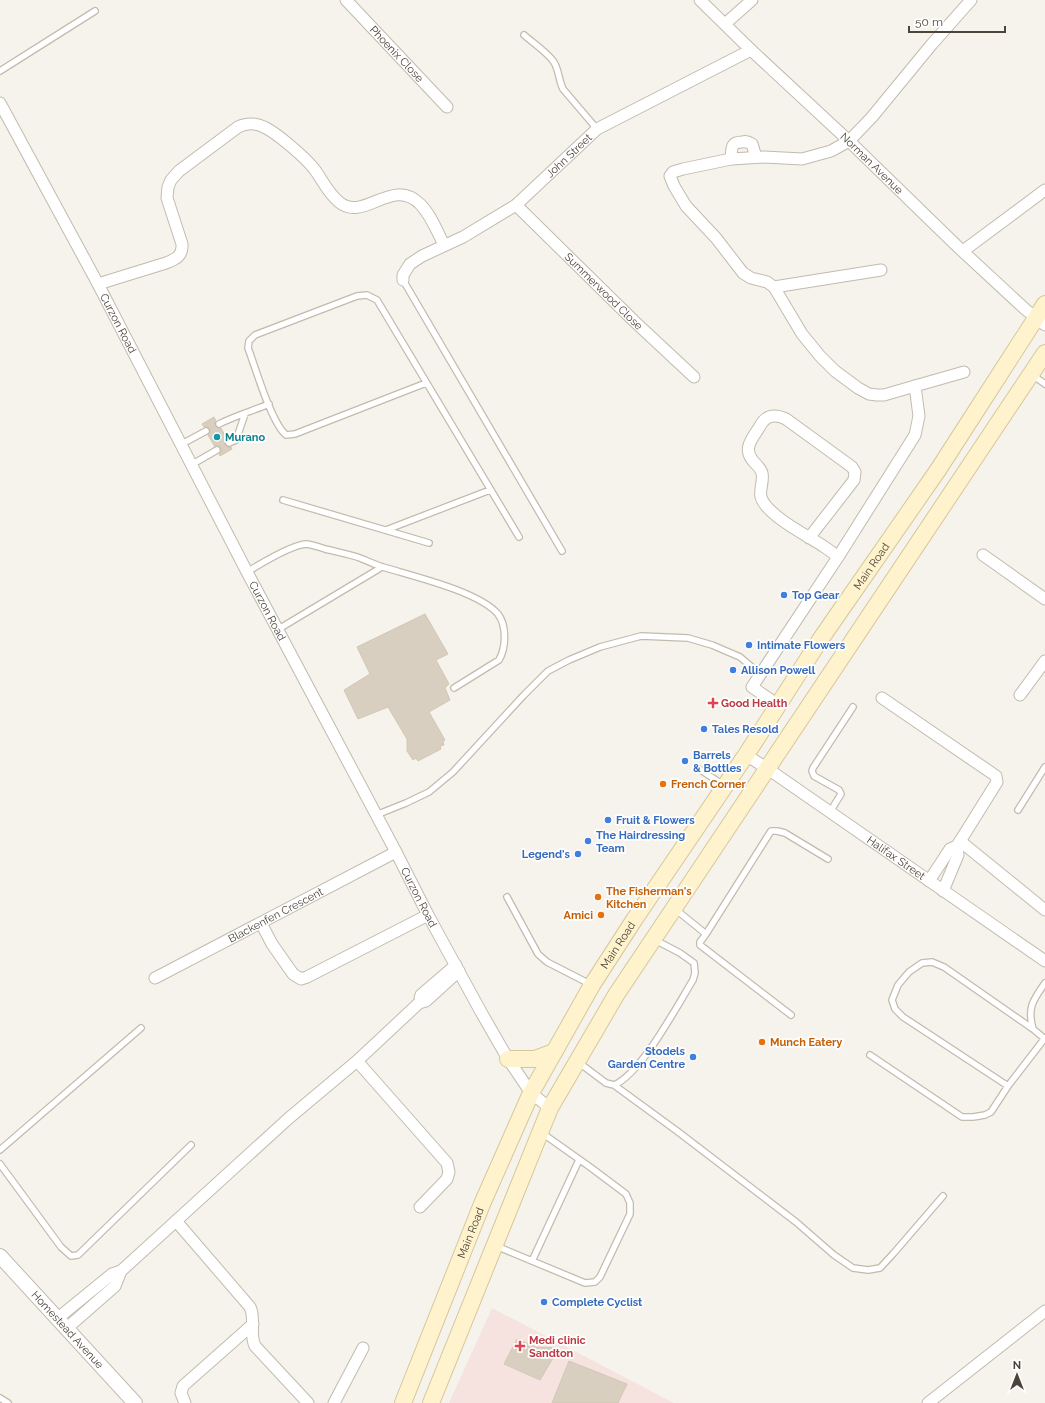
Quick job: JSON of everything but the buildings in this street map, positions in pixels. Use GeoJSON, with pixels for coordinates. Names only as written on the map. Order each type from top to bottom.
{"type":"FeatureCollection","features":[{"type":"Feature","properties":{"kind":"main road","name":"Main Road"},"geometry":{"type":"LineString","coordinates":[[403,1403],[479,1211],[531,1094],[592,985],[642,907],[746,755],[820,640],[1040,322],[1045,304]]}},
{"type":"Feature","properties":{"kind":"main road"},"geometry":{"type":"LineString","coordinates":[[431,1403],[550,1108],[616,995],[1045,353]]}},
{"type":"Feature","properties":{"kind":"main road"},"geometry":{"type":"LineString","coordinates":[[508,1059],[535,1059],[554,1052]]}},
{"type":"Feature","properties":{"kind":"street","name":"Phoenix Close"},"geometry":{"type":"LineString","coordinates":[[346,0],[447,107]]}},
{"type":"Feature","properties":{"kind":"street","name":"Norman Avenue"},"geometry":{"type":"LineString","coordinates":[[700,0],[750,50],[849,141],[963,251],[1040,322]]}},
{"type":"Feature","properties":{"kind":"street"},"geometry":{"type":"LineString","coordinates":[[725,24],[752,0]]}},
{"type":"Feature","properties":{"kind":"street"},"geometry":{"type":"LineString","coordinates":[[964,372],[884,395],[877,396],[869,394],[858,388],[820,356],[802,334],[774,287],[768,282],[751,278],[743,273],[716,238],[686,206],[670,178],[671,173],[677,171],[731,159],[756,157],[802,159],[831,151],[849,141],[872,117],[932,44],[971,0]]}},
{"type":"Feature","properties":{"kind":"street","name":"John Street"},"geometry":{"type":"LineString","coordinates":[[403,280],[403,275],[410,264],[422,256],[463,237],[516,205],[597,129],[750,50]]}},
{"type":"Feature","properties":{"kind":"street","name":"Curzon Road"},"geometry":{"type":"LineString","coordinates":[[0,102],[98,284],[277,630],[481,1012],[508,1059],[531,1094],[550,1108]]}},
{"type":"Feature","properties":{"kind":"street"},"geometry":{"type":"LineString","coordinates":[[98,284],[166,263],[179,257],[182,244],[167,198],[168,187],[171,180],[179,172],[238,127],[248,124],[265,127],[292,149],[314,169],[328,191],[344,206],[349,208],[358,207],[398,194],[410,196],[421,204],[428,214],[444,245]]}},
{"type":"Feature","properties":{"kind":"street"},"geometry":{"type":"LineString","coordinates":[[731,159],[732,147],[735,142],[746,142],[752,144],[756,157]]}},
{"type":"Feature","properties":{"kind":"street"},"geometry":{"type":"LineString","coordinates":[[963,251],[1045,190]]}},
{"type":"Feature","properties":{"kind":"street","name":"Summerwood Close"},"geometry":{"type":"LineString","coordinates":[[516,205],[634,321],[694,377]]}},
{"type":"Feature","properties":{"kind":"street"},"geometry":{"type":"LineString","coordinates":[[774,287],[881,270]]}},
{"type":"Feature","properties":{"kind":"street"},"geometry":{"type":"LineString","coordinates":[[778,705],[752,687],[838,557],[915,435],[919,416],[915,386]]}},
{"type":"Feature","properties":{"kind":"street"},"geometry":{"type":"LineString","coordinates":[[809,538],[854,480],[855,472],[852,466],[786,419],[780,416],[771,416],[762,422],[748,450],[748,456],[762,472],[760,496],[767,506],[782,520],[795,530],[809,538],[823,546],[838,557]]}},
{"type":"Feature","properties":{"kind":"street"},"geometry":{"type":"LineString","coordinates":[[983,555],[1045,599]]}},
{"type":"Feature","properties":{"kind":"street"},"geometry":{"type":"LineString","coordinates":[[1020,695],[1045,661]]}},
{"type":"Feature","properties":{"kind":"street"},"geometry":{"type":"LineString","coordinates":[[882,698],[996,776],[997,782],[958,843],[950,849],[929,881]]}},
{"type":"Feature","properties":{"kind":"street","name":"Halifax Street"},"geometry":{"type":"LineString","coordinates":[[746,755],[1045,961]]}},
{"type":"Feature","properties":{"kind":"street"},"geometry":{"type":"LineString","coordinates":[[943,891],[958,855],[958,843]]}},
{"type":"Feature","properties":{"kind":"street"},"geometry":{"type":"LineString","coordinates":[[958,843],[1045,910]]}},
{"type":"Feature","properties":{"kind":"street","name":"Blackenfen Crescent"},"geometry":{"type":"LineString","coordinates":[[155,978],[396,852]]}},
{"type":"Feature","properties":{"kind":"street"},"geometry":{"type":"LineString","coordinates":[[261,923],[272,944],[292,974],[301,979],[314,974],[428,915]]}},
{"type":"Feature","properties":{"kind":"street"},"geometry":{"type":"LineString","coordinates":[[62,1323],[112,1274],[121,1271],[289,1118],[357,1061],[419,1003],[421,995],[458,968]]}},
{"type":"Feature","properties":{"kind":"street"},"geometry":{"type":"LineString","coordinates":[[357,1061],[447,1163],[450,1172],[447,1179],[420,1207]]}},
{"type":"Feature","properties":{"kind":"street"},"geometry":{"type":"LineString","coordinates":[[176,1221],[250,1307],[255,1346],[308,1403]]}},
{"type":"Feature","properties":{"kind":"street","name":"Homestead Avenue"},"geometry":{"type":"LineString","coordinates":[[0,1256],[134,1403]]}},
{"type":"Feature","properties":{"kind":"street"},"geometry":{"type":"LineString","coordinates":[[928,1403],[1045,1311]]}},
{"type":"Feature","properties":{"kind":"street"},"geometry":{"type":"LineString","coordinates":[[185,1403],[181,1393],[183,1386],[253,1324]]}},
{"type":"Feature","properties":{"kind":"street"},"geometry":{"type":"LineString","coordinates":[[334,1403],[363,1348]]}},
{"type":"Feature","properties":{"kind":"lane"},"geometry":{"type":"LineString","coordinates":[[0,71],[95,11]]}},
{"type":"Feature","properties":{"kind":"lane"},"geometry":{"type":"LineString","coordinates":[[524,35],[551,59],[555,65],[559,82],[563,89],[597,129]]}},
{"type":"Feature","properties":{"kind":"lane"},"geometry":{"type":"LineString","coordinates":[[403,280],[562,551]]}},
{"type":"Feature","properties":{"kind":"lane"},"geometry":{"type":"LineString","coordinates":[[426,382],[295,434],[286,435],[281,431],[269,404],[248,348],[249,341],[255,335],[362,294],[377,300],[519,537]]}},
{"type":"Feature","properties":{"kind":"lane"},"geometry":{"type":"LineString","coordinates":[[1031,374],[1045,384]]}},
{"type":"Feature","properties":{"kind":"lane"},"geometry":{"type":"LineString","coordinates":[[218,424],[269,404]]}},
{"type":"Feature","properties":{"kind":"lane"},"geometry":{"type":"LineString","coordinates":[[229,443],[236,440],[245,414]]}},
{"type":"Feature","properties":{"kind":"lane"},"geometry":{"type":"LineString","coordinates":[[180,445],[206,431]]}},
{"type":"Feature","properties":{"kind":"lane"},"geometry":{"type":"LineString","coordinates":[[191,465],[217,450]]}},
{"type":"Feature","properties":{"kind":"lane"},"geometry":{"type":"LineString","coordinates":[[385,530],[490,490]]}},
{"type":"Feature","properties":{"kind":"lane"},"geometry":{"type":"LineString","coordinates":[[283,500],[429,543]]}},
{"type":"Feature","properties":{"kind":"lane"},"geometry":{"type":"LineString","coordinates":[[247,572],[296,546],[308,544],[361,558],[382,567],[416,576],[486,604],[498,615],[502,622],[505,646],[502,655],[499,660],[454,688]]}},
{"type":"Feature","properties":{"kind":"lane"},"geometry":{"type":"LineString","coordinates":[[277,630],[382,567]]}},
{"type":"Feature","properties":{"kind":"lane"},"geometry":{"type":"LineString","coordinates":[[376,815],[429,792],[453,772],[548,671],[600,647],[641,636],[688,638],[712,645],[740,657],[760,674]]}},
{"type":"Feature","properties":{"kind":"lane"},"geometry":{"type":"LineString","coordinates":[[830,812],[841,794],[814,776],[812,771],[853,707]]}},
{"type":"Feature","properties":{"kind":"lane"},"geometry":{"type":"LineString","coordinates":[[1018,810],[1045,767]]}},
{"type":"Feature","properties":{"kind":"lane"},"geometry":{"type":"LineString","coordinates":[[699,769],[725,786]]}},
{"type":"Feature","properties":{"kind":"lane"},"geometry":{"type":"LineString","coordinates":[[791,1015],[700,945],[700,942],[771,831],[777,830],[785,833],[828,859]]}},
{"type":"Feature","properties":{"kind":"lane"},"geometry":{"type":"LineString","coordinates":[[507,897],[538,954],[548,962],[592,985]]}},
{"type":"Feature","properties":{"kind":"lane"},"geometry":{"type":"LineString","coordinates":[[674,908],[706,934]]}},
{"type":"Feature","properties":{"kind":"lane"},"geometry":{"type":"LineString","coordinates":[[614,1085],[626,1078],[655,1042],[695,973],[694,963],[680,953],[654,940]]}},
{"type":"Feature","properties":{"kind":"lane"},"geometry":{"type":"LineString","coordinates":[[870,1054],[962,1117],[973,1117],[985,1115],[991,1112],[1008,1086],[1045,1038],[944,967],[932,962],[922,963],[909,972],[898,985],[892,1000],[895,1009],[903,1017],[1008,1086]]}},
{"type":"Feature","properties":{"kind":"lane"},"geometry":{"type":"LineString","coordinates":[[1033,1029],[1030,1019],[1030,1010],[1033,1001],[1045,983]]}},
{"type":"Feature","properties":{"kind":"lane"},"geometry":{"type":"LineString","coordinates":[[0,1150],[140,1028]]}},
{"type":"Feature","properties":{"kind":"lane"},"geometry":{"type":"LineString","coordinates":[[577,1062],[606,1083],[614,1085],[677,1131],[796,1222],[834,1255],[853,1268],[868,1270],[880,1268],[894,1254],[943,1196]]}},
{"type":"Feature","properties":{"kind":"lane"},"geometry":{"type":"LineString","coordinates":[[494,1246],[585,1283],[594,1282],[600,1278],[630,1214],[630,1204],[626,1194],[540,1132]]}},
{"type":"Feature","properties":{"kind":"lane"},"geometry":{"type":"LineString","coordinates":[[0,1164],[61,1247],[71,1256],[78,1255],[191,1145]]}},
{"type":"Feature","properties":{"kind":"lane"},"geometry":{"type":"LineString","coordinates":[[532,1261],[579,1160]]}},
{"type":"Feature","properties":{"kind":"lane"},"geometry":{"type":"LineString","coordinates":[[0,1398],[8,1403]]}},
{"type":"Feature","properties":{"kind":"shaded area","name":"Medi clinic Sandton"},"geometry":{"type":"Polygon","coordinates":[[[492,1308],[674,1403],[449,1403],[492,1308]]]}},
{"type":"Feature","properties":{"kind":"place","name":"Murano"},"geometry":{"type":"Point","coordinates":[217,437]}},
{"type":"Feature","properties":{"kind":"place","name":"Top Gear"},"geometry":{"type":"Point","coordinates":[784,595]}},
{"type":"Feature","properties":{"kind":"place","name":"Intimate Flowers"},"geometry":{"type":"Point","coordinates":[749,645]}},
{"type":"Feature","properties":{"kind":"place","name":"Allison Powell"},"geometry":{"type":"Point","coordinates":[733,670]}},
{"type":"Feature","properties":{"kind":"place","name":"Good Health"},"geometry":{"type":"Point","coordinates":[713,703]}},
{"type":"Feature","properties":{"kind":"place","name":"Tales Resold"},"geometry":{"type":"Point","coordinates":[704,729]}},
{"type":"Feature","properties":{"kind":"place","name":"Barrels & Bottles"},"geometry":{"type":"Point","coordinates":[685,761]}},
{"type":"Feature","properties":{"kind":"place","name":"French Corner"},"geometry":{"type":"Point","coordinates":[663,784]}},
{"type":"Feature","properties":{"kind":"place","name":"Fruit & Flowers"},"geometry":{"type":"Point","coordinates":[608,820]}},
{"type":"Feature","properties":{"kind":"place","name":"The Hairdressing Team"},"geometry":{"type":"Point","coordinates":[588,841]}},
{"type":"Feature","properties":{"kind":"place","name":"Legend's"},"geometry":{"type":"Point","coordinates":[578,854]}},
{"type":"Feature","properties":{"kind":"place","name":"The Fisherman's Kitchen"},"geometry":{"type":"Point","coordinates":[598,897]}},
{"type":"Feature","properties":{"kind":"place","name":"Amici"},"geometry":{"type":"Point","coordinates":[601,915]}},
{"type":"Feature","properties":{"kind":"place","name":"Munch Eatery"},"geometry":{"type":"Point","coordinates":[762,1042]}},
{"type":"Feature","properties":{"kind":"place","name":"Stodels Garden Centre"},"geometry":{"type":"Point","coordinates":[693,1057]}},
{"type":"Feature","properties":{"kind":"place","name":"Complete Cyclist"},"geometry":{"type":"Point","coordinates":[544,1302]}},
{"type":"Feature","properties":{"kind":"place","name":"Medi clinic Sandton"},"geometry":{"type":"Point","coordinates":[520,1346]}}]}
